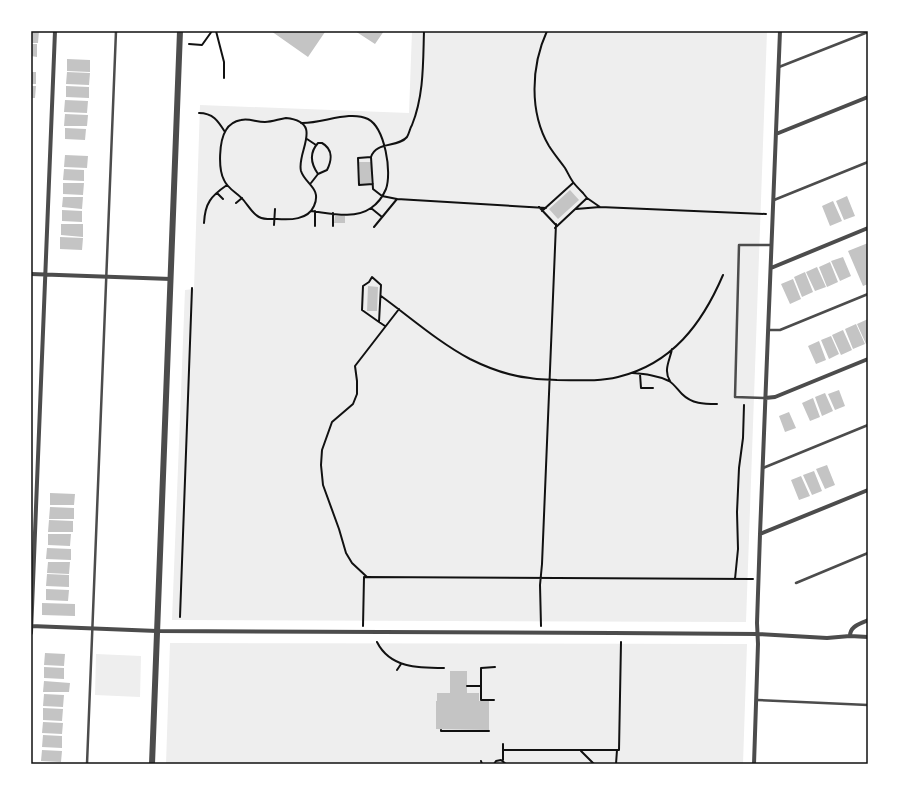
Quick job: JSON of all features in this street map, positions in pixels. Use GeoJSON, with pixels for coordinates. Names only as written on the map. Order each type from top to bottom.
{"type":"FeatureCollection","features":[{"type":"Feature","properties":{"kind":"street"},"geometry":{"type":"LineString","coordinates":[[31,633],[55,31]]}},
{"type":"Feature","properties":{"kind":"street"},"geometry":{"type":"LineString","coordinates":[[152,764],[180,31]]}},
{"type":"Feature","properties":{"kind":"street"},"geometry":{"type":"LineString","coordinates":[[754,764],[758,579],[780,31]]}},
{"type":"Feature","properties":{"kind":"street"},"geometry":{"type":"LineString","coordinates":[[776,134],[868,97]]}},
{"type":"Feature","properties":{"kind":"street"},"geometry":{"type":"LineString","coordinates":[[771,268],[868,228]]}},
{"type":"Feature","properties":{"kind":"street"},"geometry":{"type":"LineString","coordinates":[[31,274],[171,279]]}},
{"type":"Feature","properties":{"kind":"street"},"geometry":{"type":"LineString","coordinates":[[765,398],[775,397],[868,359]]}},
{"type":"Feature","properties":{"kind":"street"},"geometry":{"type":"LineString","coordinates":[[760,534],[868,490]]}},
{"type":"Feature","properties":{"kind":"street"},"geometry":{"type":"LineString","coordinates":[[850,636],[850,630],[852,628],[868,620]]}},
{"type":"Feature","properties":{"kind":"street"},"geometry":{"type":"LineString","coordinates":[[31,626],[157,631],[758,634],[827,638],[850,636],[868,637]]}},
{"type":"Feature","properties":{"kind":"lane"},"geometry":{"type":"LineString","coordinates":[[87,764],[116,31]]}},
{"type":"Feature","properties":{"kind":"lane"},"geometry":{"type":"LineString","coordinates":[[779,67],[868,32]]}},
{"type":"Feature","properties":{"kind":"lane"},"geometry":{"type":"LineString","coordinates":[[774,200],[868,162]]}},
{"type":"Feature","properties":{"kind":"lane"},"geometry":{"type":"LineString","coordinates":[[765,398],[735,397],[739,244],[772,245]]}},
{"type":"Feature","properties":{"kind":"lane"},"geometry":{"type":"LineString","coordinates":[[768,330],[780,330],[868,294]]}},
{"type":"Feature","properties":{"kind":"lane"},"geometry":{"type":"LineString","coordinates":[[763,468],[868,425]]}},
{"type":"Feature","properties":{"kind":"lane"},"geometry":{"type":"LineString","coordinates":[[796,583],[868,553]]}},
{"type":"Feature","properties":{"kind":"lane"},"geometry":{"type":"LineString","coordinates":[[756,700],[868,705]]}},
{"type":"Feature","properties":{"kind":"path"},"geometry":{"type":"LineString","coordinates":[[189,44],[202,45],[212,31]]}},
{"type":"Feature","properties":{"kind":"path"},"geometry":{"type":"LineString","coordinates":[[216,31],[224,62],[224,78]]}},
{"type":"Feature","properties":{"kind":"path"},"geometry":{"type":"LineString","coordinates":[[424,31],[422,83],[415,118],[407,137],[384,146],[373,153],[371,157],[373,189],[382,196],[397,199],[546,208]]}},
{"type":"Feature","properties":{"kind":"path"},"geometry":{"type":"LineString","coordinates":[[547,31],[542,44],[535,73],[534,97],[545,138],[573,182],[587,198],[600,207]]}},
{"type":"Feature","properties":{"kind":"path"},"geometry":{"type":"LineString","coordinates":[[199,113],[211,115],[225,132]]}},
{"type":"Feature","properties":{"kind":"path"},"geometry":{"type":"LineString","coordinates":[[300,123],[312,123],[356,116],[367,119],[374,123],[378,129],[384,146],[387,163],[388,180],[386,190],[371,208],[363,212],[344,214],[311,211]]}},
{"type":"Feature","properties":{"kind":"path"},"geometry":{"type":"LineString","coordinates":[[286,118],[300,123],[306,132],[307,138],[301,166],[302,173],[314,187],[316,197],[315,205],[311,211],[296,219],[274,219],[259,217],[251,210],[242,198],[227,185],[222,177],[220,167],[221,148],[225,132],[232,124],[243,120],[265,122],[286,118]]}},
{"type":"Feature","properties":{"kind":"path"},"geometry":{"type":"LineString","coordinates":[[307,138],[316,145]]}},
{"type":"Feature","properties":{"kind":"path"},"geometry":{"type":"LineString","coordinates":[[310,184],[318,174],[327,170],[331,158],[328,147],[322,143],[318,143],[313,149],[312,162],[318,174]]}},
{"type":"Feature","properties":{"kind":"path"},"geometry":{"type":"LineString","coordinates":[[371,157],[358,158],[359,185],[372,184]]}},
{"type":"Feature","properties":{"kind":"path"},"geometry":{"type":"LineString","coordinates":[[542,211],[573,182]]}},
{"type":"Feature","properties":{"kind":"path"},"geometry":{"type":"LineString","coordinates":[[204,223],[205,209],[210,200],[216,193],[227,185]]}},
{"type":"Feature","properties":{"kind":"path"},"geometry":{"type":"LineString","coordinates":[[216,193],[223,199]]}},
{"type":"Feature","properties":{"kind":"path"},"geometry":{"type":"LineString","coordinates":[[236,203],[242,198]]}},
{"type":"Feature","properties":{"kind":"path"},"geometry":{"type":"LineString","coordinates":[[556,226],[587,198]]}},
{"type":"Feature","properties":{"kind":"path"},"geometry":{"type":"LineString","coordinates":[[374,227],[397,199]]}},
{"type":"Feature","properties":{"kind":"path"},"geometry":{"type":"LineString","coordinates":[[539,207],[556,226],[541,579],[541,633]]}},
{"type":"Feature","properties":{"kind":"path"},"geometry":{"type":"LineString","coordinates":[[576,209],[600,207],[773,215]]}},
{"type":"Feature","properties":{"kind":"path"},"geometry":{"type":"LineString","coordinates":[[371,208],[382,217]]}},
{"type":"Feature","properties":{"kind":"path"},"geometry":{"type":"LineString","coordinates":[[274,209],[274,226]]}},
{"type":"Feature","properties":{"kind":"path"},"geometry":{"type":"LineString","coordinates":[[315,212],[315,226]]}},
{"type":"Feature","properties":{"kind":"path"},"geometry":{"type":"LineString","coordinates":[[333,213],[333,226]]}},
{"type":"Feature","properties":{"kind":"path"},"geometry":{"type":"LineString","coordinates":[[381,296],[451,349],[476,362],[517,376],[534,379],[600,380],[618,377],[653,362],[687,337],[701,319],[723,276]]}},
{"type":"Feature","properties":{"kind":"path"},"geometry":{"type":"LineString","coordinates":[[379,322],[381,285],[372,277],[363,286],[362,310],[379,322],[385,326]]}},
{"type":"Feature","properties":{"kind":"path"},"geometry":{"type":"LineString","coordinates":[[180,617],[192,288]]}},
{"type":"Feature","properties":{"kind":"path"},"geometry":{"type":"LineString","coordinates":[[368,578],[352,564],[346,554],[324,485],[321,458],[322,450],[332,422],[349,407],[355,399],[358,388],[356,366],[399,309]]}},
{"type":"Feature","properties":{"kind":"path"},"geometry":{"type":"LineString","coordinates":[[672,349],[667,368],[670,382],[691,401],[705,404],[717,404]]}},
{"type":"Feature","properties":{"kind":"path"},"geometry":{"type":"LineString","coordinates":[[631,372],[657,377],[670,382]]}},
{"type":"Feature","properties":{"kind":"path"},"geometry":{"type":"LineString","coordinates":[[640,374],[641,388],[653,388]]}},
{"type":"Feature","properties":{"kind":"path"},"geometry":{"type":"LineString","coordinates":[[735,580],[738,548],[737,512],[739,468],[743,438],[744,405]]}},
{"type":"Feature","properties":{"kind":"path"},"geometry":{"type":"LineString","coordinates":[[363,632],[364,577],[758,579]]}},
{"type":"Feature","properties":{"kind":"path"},"geometry":{"type":"LineString","coordinates":[[377,642],[385,654],[400,664],[417,668],[444,668]]}},
{"type":"Feature","properties":{"kind":"path"},"geometry":{"type":"LineString","coordinates":[[616,764],[617,750],[619,750],[621,642]]}},
{"type":"Feature","properties":{"kind":"path"},"geometry":{"type":"LineString","coordinates":[[397,670],[400,664]]}},
{"type":"Feature","properties":{"kind":"path"},"geometry":{"type":"LineString","coordinates":[[494,700],[481,700],[481,668],[495,667]]}},
{"type":"Feature","properties":{"kind":"path"},"geometry":{"type":"LineString","coordinates":[[467,686],[481,686]]}},
{"type":"Feature","properties":{"kind":"path"},"geometry":{"type":"LineString","coordinates":[[442,730],[441,731],[489,731]]}},
{"type":"Feature","properties":{"kind":"path"},"geometry":{"type":"LineString","coordinates":[[504,744],[503,760],[506,764]]}},
{"type":"Feature","properties":{"kind":"path"},"geometry":{"type":"LineString","coordinates":[[503,750],[617,750]]}},
{"type":"Feature","properties":{"kind":"path"},"geometry":{"type":"LineString","coordinates":[[580,750],[594,764]]}},
{"type":"Feature","properties":{"kind":"path"},"geometry":{"type":"LineString","coordinates":[[494,764],[498,760],[503,760]]}},
{"type":"Feature","properties":{"kind":"shaded area"},"geometry":{"type":"Polygon","coordinates":[[[412,31],[767,31],[746,622],[172,620],[185,290],[194,289],[200,105],[409,113],[412,31]]]}},
{"type":"Feature","properties":{"kind":"shaded area"},"geometry":{"type":"Polygon","coordinates":[[[170,643],[747,644],[743,764],[166,764],[170,643]]]}},
{"type":"Feature","properties":{"kind":"shaded area"},"geometry":{"type":"Polygon","coordinates":[[[96,654],[141,656],[140,697],[95,695],[96,654]]]}},
{"type":"Feature","properties":{"kind":"building"},"geometry":{"type":"Polygon","coordinates":[[[31,31],[39,31],[38,43],[31,43],[31,31]]]}},
{"type":"Feature","properties":{"kind":"building"},"geometry":{"type":"Polygon","coordinates":[[[271,31],[323,31],[325,32],[308,57],[271,31]]]}},
{"type":"Feature","properties":{"kind":"building"},"geometry":{"type":"Polygon","coordinates":[[[355,31],[384,31],[375,44],[355,31]]]}},
{"type":"Feature","properties":{"kind":"building"},"geometry":{"type":"Polygon","coordinates":[[[31,44],[37,44],[37,57],[31,56],[31,44]]]}},
{"type":"Feature","properties":{"kind":"building"},"geometry":{"type":"Polygon","coordinates":[[[67,59],[90,60],[90,72],[67,71],[67,59]]]}},
{"type":"Feature","properties":{"kind":"building"},"geometry":{"type":"Polygon","coordinates":[[[31,72],[36,72],[36,84],[31,84],[31,72]]]}},
{"type":"Feature","properties":{"kind":"building"},"geometry":{"type":"Polygon","coordinates":[[[67,72],[90,73],[89,85],[66,84],[67,72]]]}},
{"type":"Feature","properties":{"kind":"building"},"geometry":{"type":"Polygon","coordinates":[[[31,86],[36,86],[35,98],[31,98],[31,86]]]}},
{"type":"Feature","properties":{"kind":"building"},"geometry":{"type":"Polygon","coordinates":[[[66,86],[89,87],[89,98],[66,97],[66,86]]]}},
{"type":"Feature","properties":{"kind":"building"},"geometry":{"type":"Polygon","coordinates":[[[65,100],[88,101],[87,113],[64,112],[65,100]]]}},
{"type":"Feature","properties":{"kind":"building"},"geometry":{"type":"Polygon","coordinates":[[[65,114],[88,115],[87,126],[64,126],[65,114]]]}},
{"type":"Feature","properties":{"kind":"building"},"geometry":{"type":"Polygon","coordinates":[[[65,128],[86,129],[85,140],[65,139],[65,128]]]}},
{"type":"Feature","properties":{"kind":"building"},"geometry":{"type":"Polygon","coordinates":[[[65,155],[88,156],[87,168],[64,167],[65,155]]]}},
{"type":"Feature","properties":{"kind":"building"},"geometry":{"type":"Polygon","coordinates":[[[359,162],[371,162],[371,184],[360,184],[359,162]]]}},
{"type":"Feature","properties":{"kind":"building"},"geometry":{"type":"Polygon","coordinates":[[[64,169],[84,170],[84,181],[63,180],[64,169]]]}},
{"type":"Feature","properties":{"kind":"building"},"geometry":{"type":"Polygon","coordinates":[[[63,183],[84,183],[83,195],[63,194],[63,183]]]}},
{"type":"Feature","properties":{"kind":"building"},"geometry":{"type":"Polygon","coordinates":[[[570,190],[579,200],[558,219],[549,209],[570,190]]]}},
{"type":"Feature","properties":{"kind":"building"},"geometry":{"type":"Polygon","coordinates":[[[847,196],[855,216],[844,220],[836,201],[847,196]]]}},
{"type":"Feature","properties":{"kind":"building"},"geometry":{"type":"Polygon","coordinates":[[[63,197],[83,197],[82,209],[62,207],[63,197]]]}},
{"type":"Feature","properties":{"kind":"building"},"geometry":{"type":"Polygon","coordinates":[[[833,201],[842,221],[830,226],[822,206],[833,201]]]}},
{"type":"Feature","properties":{"kind":"building"},"geometry":{"type":"Polygon","coordinates":[[[62,210],[82,211],[82,222],[62,221],[62,210]]]}},
{"type":"Feature","properties":{"kind":"building"},"geometry":{"type":"Polygon","coordinates":[[[335,216],[345,216],[345,223],[334,223],[335,216]]]}},
{"type":"Feature","properties":{"kind":"building"},"geometry":{"type":"Polygon","coordinates":[[[61,224],[83,224],[83,237],[61,235],[61,224]]]}},
{"type":"Feature","properties":{"kind":"building"},"geometry":{"type":"Polygon","coordinates":[[[60,237],[83,238],[82,250],[60,249],[60,237]]]}},
{"type":"Feature","properties":{"kind":"building"},"geometry":{"type":"Polygon","coordinates":[[[868,243],[868,284],[863,286],[848,251],[868,243]]]}},
{"type":"Feature","properties":{"kind":"building"},"geometry":{"type":"Polygon","coordinates":[[[843,257],[851,276],[840,281],[831,261],[843,257]]]}},
{"type":"Feature","properties":{"kind":"building"},"geometry":{"type":"Polygon","coordinates":[[[830,262],[838,282],[827,287],[819,267],[830,262]]]}},
{"type":"Feature","properties":{"kind":"building"},"geometry":{"type":"Polygon","coordinates":[[[817,267],[826,287],[815,291],[806,272],[817,267]]]}},
{"type":"Feature","properties":{"kind":"building"},"geometry":{"type":"Polygon","coordinates":[[[805,272],[813,292],[802,297],[794,277],[805,272]]]}},
{"type":"Feature","properties":{"kind":"building"},"geometry":{"type":"Polygon","coordinates":[[[793,279],[801,299],[790,304],[781,284],[793,279]]]}},
{"type":"Feature","properties":{"kind":"building"},"geometry":{"type":"Polygon","coordinates":[[[368,286],[378,287],[377,311],[367,311],[368,286]]]}},
{"type":"Feature","properties":{"kind":"building"},"geometry":{"type":"Polygon","coordinates":[[[868,319],[868,343],[866,344],[857,324],[868,319]]]}},
{"type":"Feature","properties":{"kind":"building"},"geometry":{"type":"Polygon","coordinates":[[[856,324],[865,344],[853,349],[845,329],[856,324]]]}},
{"type":"Feature","properties":{"kind":"building"},"geometry":{"type":"Polygon","coordinates":[[[843,330],[852,350],[841,355],[832,335],[843,330]]]}},
{"type":"Feature","properties":{"kind":"building"},"geometry":{"type":"Polygon","coordinates":[[[831,336],[839,354],[829,359],[821,340],[831,336]]]}},
{"type":"Feature","properties":{"kind":"building"},"geometry":{"type":"Polygon","coordinates":[[[819,341],[826,360],[816,364],[808,346],[819,341]]]}},
{"type":"Feature","properties":{"kind":"building"},"geometry":{"type":"Polygon","coordinates":[[[839,390],[845,406],[835,410],[828,394],[839,390]]]}},
{"type":"Feature","properties":{"kind":"building"},"geometry":{"type":"Polygon","coordinates":[[[825,393],[833,411],[822,416],[815,397],[825,393]]]}},
{"type":"Feature","properties":{"kind":"building"},"geometry":{"type":"Polygon","coordinates":[[[813,398],[820,417],[810,421],[802,403],[813,398]]]}},
{"type":"Feature","properties":{"kind":"building"},"geometry":{"type":"Polygon","coordinates":[[[789,412],[796,428],[785,432],[779,416],[789,412]]]}},
{"type":"Feature","properties":{"kind":"building"},"geometry":{"type":"Polygon","coordinates":[[[827,465],[835,485],[825,489],[816,469],[827,465]]]}},
{"type":"Feature","properties":{"kind":"building"},"geometry":{"type":"Polygon","coordinates":[[[814,471],[822,491],[812,495],[803,475],[814,471]]]}},
{"type":"Feature","properties":{"kind":"building"},"geometry":{"type":"Polygon","coordinates":[[[801,476],[810,496],[799,500],[791,480],[801,476]]]}},
{"type":"Feature","properties":{"kind":"building"},"geometry":{"type":"Polygon","coordinates":[[[50,493],[75,494],[74,505],[50,505],[50,493]]]}},
{"type":"Feature","properties":{"kind":"building"},"geometry":{"type":"Polygon","coordinates":[[[50,507],[74,508],[74,519],[49,519],[50,507]]]}},
{"type":"Feature","properties":{"kind":"building"},"geometry":{"type":"Polygon","coordinates":[[[49,520],[73,521],[73,532],[48,532],[49,520]]]}},
{"type":"Feature","properties":{"kind":"building"},"geometry":{"type":"Polygon","coordinates":[[[48,534],[71,534],[70,546],[48,545],[48,534]]]}},
{"type":"Feature","properties":{"kind":"building"},"geometry":{"type":"Polygon","coordinates":[[[47,548],[71,549],[71,560],[46,559],[47,548]]]}},
{"type":"Feature","properties":{"kind":"building"},"geometry":{"type":"Polygon","coordinates":[[[48,562],[70,562],[69,574],[47,573],[48,562]]]}},
{"type":"Feature","properties":{"kind":"building"},"geometry":{"type":"Polygon","coordinates":[[[47,574],[69,575],[69,587],[46,586],[47,574]]]}},
{"type":"Feature","properties":{"kind":"building"},"geometry":{"type":"Polygon","coordinates":[[[46,589],[69,590],[68,601],[46,600],[46,589]]]}},
{"type":"Feature","properties":{"kind":"building"},"geometry":{"type":"Polygon","coordinates":[[[42,603],[75,604],[75,616],[42,615],[42,603]]]}},
{"type":"Feature","properties":{"kind":"building"},"geometry":{"type":"Polygon","coordinates":[[[45,653],[65,654],[64,666],[44,665],[45,653]]]}},
{"type":"Feature","properties":{"kind":"building"},"geometry":{"type":"Polygon","coordinates":[[[44,667],[64,668],[64,679],[44,678],[44,667]]]}},
{"type":"Feature","properties":{"kind":"building"},"geometry":{"type":"Polygon","coordinates":[[[450,671],[467,671],[467,693],[479,693],[479,701],[489,701],[489,730],[436,729],[437,693],[450,693],[450,671]]]}},
{"type":"Feature","properties":{"kind":"building"},"geometry":{"type":"Polygon","coordinates":[[[44,681],[70,683],[69,692],[43,692],[44,681]]]}},
{"type":"Feature","properties":{"kind":"building"},"geometry":{"type":"Polygon","coordinates":[[[44,694],[64,695],[63,707],[43,706],[44,694]]]}},
{"type":"Feature","properties":{"kind":"building"},"geometry":{"type":"Polygon","coordinates":[[[43,708],[63,709],[62,721],[43,720],[43,708]]]}},
{"type":"Feature","properties":{"kind":"building"},"geometry":{"type":"Polygon","coordinates":[[[43,722],[63,723],[62,734],[42,733],[43,722]]]}},
{"type":"Feature","properties":{"kind":"building"},"geometry":{"type":"Polygon","coordinates":[[[43,735],[62,736],[62,748],[42,747],[43,735]]]}},
{"type":"Feature","properties":{"kind":"building"},"geometry":{"type":"Polygon","coordinates":[[[42,750],[62,751],[61,762],[41,761],[42,750]]]}}]}
